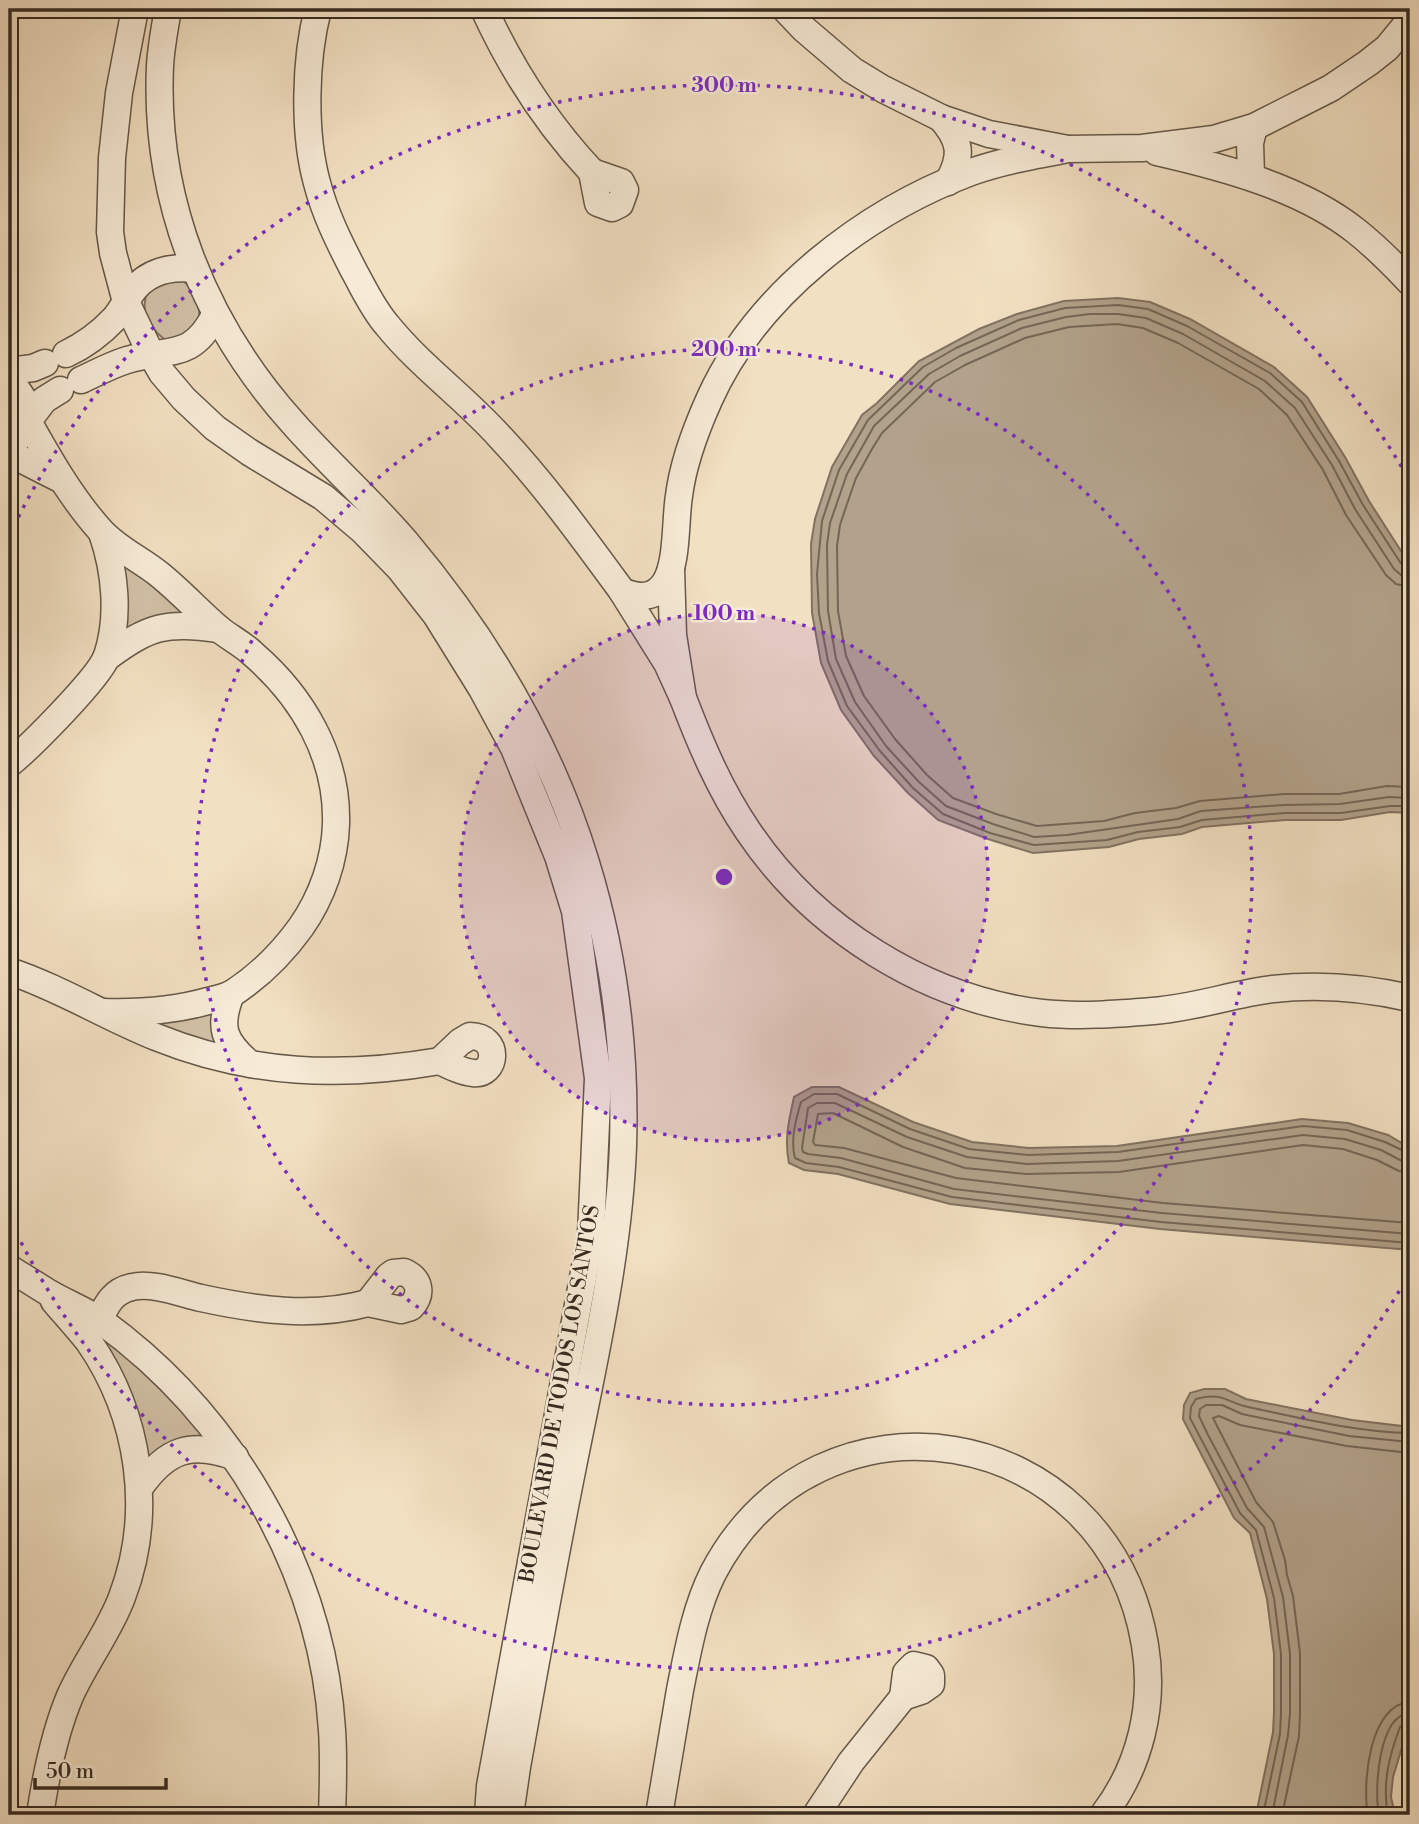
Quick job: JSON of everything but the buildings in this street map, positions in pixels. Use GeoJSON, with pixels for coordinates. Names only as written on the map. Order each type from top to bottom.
{"type":"FeatureCollection","features":[{"type":"Feature","properties":{"kind":"street","name":"BOULEVARD DE TODOS LOS SANTOS"},"geometry":{"type":"LineString","coordinates":[[135,9],[119,93],[110,196],[113,253],[126,302],[151,354],[162,373],[184,399],[215,428],[323,497],[362,530],[400,569],[436,615],[482,689],[514,748],[558,856],[575,911],[598,1078],[597,1148],[591,1234],[493,1773],[488,1815]]}},
{"type":"Feature","properties":{"kind":"street","name":"BOULEVARD DE TODOS LOS SANTOS"},"geometry":{"type":"LineString","coordinates":[[168,9],[160,66],[166,158],[181,231],[215,315],[246,365],[291,422],[403,538],[451,598],[482,643],[526,718],[561,794],[586,860],[603,922],[613,981],[623,1077],[623,1148],[615,1233],[510,1815]]}},
{"type":"Feature","properties":{"kind":"street"},"geometry":{"type":"LineString","coordinates":[[318,9],[309,61],[311,147],[316,181],[345,254],[385,323],[413,355],[464,400],[520,459],[622,591],[667,663],[704,753],[727,797],[748,832],[792,886],[830,920],[901,968],[988,1002],[1042,1013],[1156,1011],[1272,989],[1313,986],[1389,993],[1410,998]]}},
{"type":"Feature","properties":{"kind":"street"},"geometry":{"type":"LineString","coordinates":[[484,9],[528,88],[553,125],[592,172]]}},
{"type":"Feature","properties":{"kind":"street"},"geometry":{"type":"LineString","coordinates":[[785,9],[852,70],[941,118],[989,134],[1068,149],[1142,148],[1214,139],[1254,127],[1332,88],[1387,48],[1410,20]]}},
{"type":"Feature","properties":{"kind":"street"},"geometry":{"type":"LineString","coordinates":[[941,118],[952,130],[958,146],[958,160],[948,182]]}},
{"type":"Feature","properties":{"kind":"street"},"geometry":{"type":"LineString","coordinates":[[1251,176],[1250,143],[1254,127]]}},
{"type":"Feature","properties":{"kind":"street"},"geometry":{"type":"LineString","coordinates":[[989,134],[994,146],[991,166]]}},
{"type":"Feature","properties":{"kind":"street"},"geometry":{"type":"LineString","coordinates":[[1214,139],[1215,166]]}},
{"type":"Feature","properties":{"kind":"street"},"geometry":{"type":"LineString","coordinates":[[1142,148],[1251,176],[1331,214],[1354,230],[1410,282]]}},
{"type":"Feature","properties":{"kind":"street"},"geometry":{"type":"LineString","coordinates":[[683,698],[673,635],[671,568],[679,493],[691,445],[709,398],[738,349],[772,305],[819,260],[851,235],[892,209],[948,182],[991,166],[1068,149]]}},
{"type":"Feature","properties":{"kind":"street"},"geometry":{"type":"LineString","coordinates":[[9,371],[33,368],[67,353],[115,318],[133,290],[155,273],[181,267],[195,269]]}},
{"type":"Feature","properties":{"kind":"street"},"geometry":{"type":"LineString","coordinates":[[9,444],[19,437],[44,400],[127,360],[183,349],[197,341],[208,329],[215,315]]}},
{"type":"Feature","properties":{"kind":"street"},"geometry":{"type":"LineString","coordinates":[[67,353],[82,380]]}},
{"type":"Feature","properties":{"kind":"street"},"geometry":{"type":"LineString","coordinates":[[9,378],[22,397],[28,422],[63,481],[103,533],[160,575],[219,629],[254,654],[306,714],[318,735],[330,768],[337,806],[336,842],[325,880],[311,912],[289,944],[263,969],[231,994],[186,1007],[157,1012],[103,1012]]}},
{"type":"Feature","properties":{"kind":"street"},"geometry":{"type":"LineString","coordinates":[[9,453],[63,481]]}},
{"type":"Feature","properties":{"kind":"street"},"geometry":{"type":"LineString","coordinates":[[103,533],[109,551],[114,590],[114,624],[106,658]]}},
{"type":"Feature","properties":{"kind":"street"},"geometry":{"type":"LineString","coordinates":[[622,591],[635,597],[650,595],[659,590],[671,568]]}},
{"type":"Feature","properties":{"kind":"street"},"geometry":{"type":"LineString","coordinates":[[9,764],[74,699],[106,658],[134,637],[159,627],[182,624],[219,629]]}},
{"type":"Feature","properties":{"kind":"street"},"geometry":{"type":"LineString","coordinates":[[9,971],[186,1048],[250,1064],[306,1071],[359,1072],[440,1061]]}},
{"type":"Feature","properties":{"kind":"street"},"geometry":{"type":"LineString","coordinates":[[231,994],[224,1013],[225,1033],[232,1049],[250,1064]]}},
{"type":"Feature","properties":{"kind":"street"},"geometry":{"type":"LineString","coordinates":[[9,1268],[99,1320],[144,1356],[184,1394],[234,1457],[285,1544],[314,1629],[327,1685],[332,1729],[332,1815]]}},
{"type":"Feature","properties":{"kind":"street"},"geometry":{"type":"LineString","coordinates":[[99,1320],[110,1297],[134,1286],[273,1310],[313,1312],[345,1309],[368,1303]]}},
{"type":"Feature","properties":{"kind":"street"},"geometry":{"type":"LineString","coordinates":[[40,1815],[46,1778],[69,1698],[122,1597],[138,1528],[140,1487],[126,1419],[108,1375],[89,1342],[47,1292]]}},
{"type":"Feature","properties":{"kind":"street"},"geometry":{"type":"LineString","coordinates":[[659,1815],[699,1604],[727,1550],[748,1523],[776,1497],[803,1478],[860,1453],[917,1446],[989,1457],[1026,1473],[1049,1487],[1098,1532],[1125,1576],[1143,1634],[1149,1701],[1128,1775],[1103,1815]]}},
{"type":"Feature","properties":{"kind":"street"},"geometry":{"type":"LineString","coordinates":[[140,1487],[155,1466],[172,1454],[212,1449],[234,1457]]}},
{"type":"Feature","properties":{"kind":"street"},"geometry":{"type":"LineString","coordinates":[[816,1815],[851,1762],[903,1697]]}},
{"type":"Feature","properties":{"kind":"shaded area"},"geometry":{"type":"Polygon","coordinates":[[[181,278],[196,298],[199,320],[193,335],[165,340],[148,321],[145,299],[153,283],[181,278]]]}},
{"type":"Feature","properties":{"kind":"shaded area"},"geometry":{"type":"Polygon","coordinates":[[[134,563],[194,610],[126,634],[123,569],[134,563]]]}},
{"type":"Feature","properties":{"kind":"shaded area"},"geometry":{"type":"Polygon","coordinates":[[[213,1010],[223,1047],[160,1027],[164,1020],[213,1010]]]}},
{"type":"Feature","properties":{"kind":"shaded area"},"geometry":{"type":"Polygon","coordinates":[[[107,1336],[210,1439],[148,1460],[103,1340],[107,1336]]]}},
{"type":"Feature","properties":{"kind":"water"},"geometry":{"type":"Polygon","coordinates":[[[1118,298],[1150,302],[1190,319],[1274,367],[1307,397],[1410,565],[1410,813],[1390,812],[1341,820],[1285,820],[1202,827],[1182,834],[1139,839],[1109,847],[1033,853],[938,820],[908,793],[874,756],[841,710],[821,663],[812,613],[811,544],[815,519],[832,467],[862,415],[919,361],[979,329],[1017,314],[1064,301],[1118,298]]]}},
{"type":"Feature","properties":{"kind":"water"},"geometry":{"type":"Polygon","coordinates":[[[812,1087],[839,1087],[913,1122],[972,1142],[1029,1148],[1117,1146],[1302,1119],[1348,1123],[1388,1135],[1410,1148],[1410,1250],[1160,1229],[950,1204],[838,1174],[804,1170],[789,1163],[788,1130],[794,1097],[812,1087]]]}},
{"type":"Feature","properties":{"kind":"water"},"geometry":{"type":"Polygon","coordinates":[[[1204,1389],[1225,1389],[1246,1399],[1352,1420],[1410,1427],[1410,1721],[1393,1777],[1391,1797],[1395,1815],[1256,1815],[1273,1732],[1274,1654],[1267,1599],[1250,1533],[1234,1518],[1183,1419],[1184,1405],[1190,1393],[1204,1389]]]}}]}
